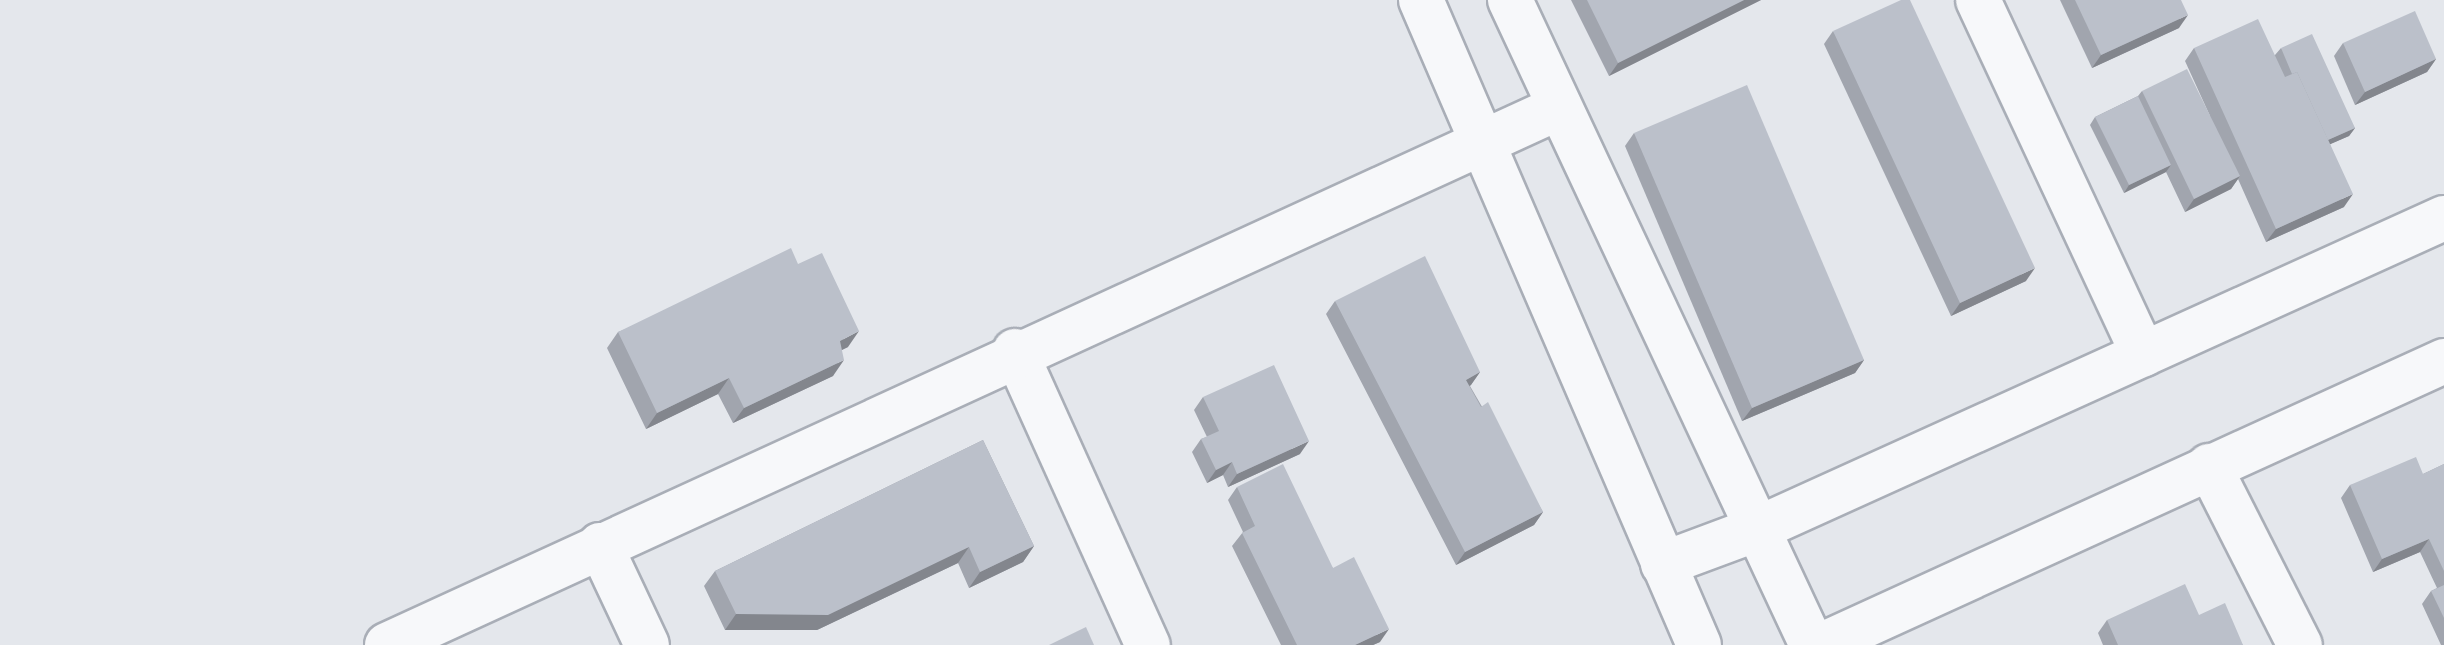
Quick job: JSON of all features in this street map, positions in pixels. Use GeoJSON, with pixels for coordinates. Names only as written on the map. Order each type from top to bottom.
{"type":"FeatureCollection","features":[{"type":"Feature","properties":{"kind":"lane"},"geometry":{"type":"LineString","coordinates":[[1421,0],[1699,645]]}},
{"type":"Feature","properties":{"kind":"lane"},"geometry":{"type":"LineString","coordinates":[[1510,0],[1812,645]]}},
{"type":"Feature","properties":{"kind":"lane"},"geometry":{"type":"LineString","coordinates":[[1978,0],[2143,354]]}},
{"type":"Feature","properties":{"kind":"lane"},"geometry":{"type":"LineString","coordinates":[[387,645],[1015,351],[1560,107]]}},
{"type":"Feature","properties":{"kind":"lane"},"geometry":{"type":"LineString","coordinates":[[1663,564],[1757,529],[2444,218]]}},
{"type":"Feature","properties":{"kind":"lane"},"geometry":{"type":"LineString","coordinates":[[1015,351],[1148,645]]}},
{"type":"Feature","properties":{"kind":"lane"},"geometry":{"type":"LineString","coordinates":[[1822,645],[2444,361]]}},
{"type":"Feature","properties":{"kind":"lane"},"geometry":{"type":"LineString","coordinates":[[2209,466],[2300,645]]}},
{"type":"Feature","properties":{"kind":"lane"},"geometry":{"type":"LineString","coordinates":[[600,545],[647,645]]}},
{"type":"Feature","properties":{"kind":"building"},"geometry":{"type":"Polygon","coordinates":[[[1587,0],[1744,0],[1618,63],[1587,0]]]}},
{"type":"Feature","properties":{"kind":"building"},"geometry":{"type":"Polygon","coordinates":[[[1901,0],[1910,0],[2035,268],[1960,303],[1833,31],[1901,0]]]}},
{"type":"Feature","properties":{"kind":"building"},"geometry":{"type":"Polygon","coordinates":[[[2075,0],[2181,0],[2188,15],[2101,55],[2075,0]]]}},
{"type":"Feature","properties":{"kind":"building"},"geometry":{"type":"Polygon","coordinates":[[[2415,11],[2436,59],[2365,92],[2343,43],[2415,11]]]}},
{"type":"Feature","properties":{"kind":"building"},"geometry":{"type":"Polygon","coordinates":[[[2258,19],[2285,77],[2297,72],[2353,194],[2276,229],[2194,48],[2258,19]]]}},
{"type":"Feature","properties":{"kind":"building"},"geometry":{"type":"Polygon","coordinates":[[[2312,34],[2355,128],[2328,140],[2297,72],[2292,74],[2281,48],[2312,34]]]}},
{"type":"Feature","properties":{"kind":"building"},"geometry":{"type":"Polygon","coordinates":[[[2187,69],[2240,176],[2194,199],[2142,91],[2187,69]]]}},
{"type":"Feature","properties":{"kind":"building"},"geometry":{"type":"Polygon","coordinates":[[[1747,85],[1864,360],[1752,408],[1634,133],[1747,85]]]}},
{"type":"Feature","properties":{"kind":"building"},"geometry":{"type":"Polygon","coordinates":[[[2138,96],[2171,165],[2129,185],[2095,117],[2138,96]]]}},
{"type":"Feature","properties":{"kind":"building"},"geometry":{"type":"Polygon","coordinates":[[[791,248],[798,264],[822,253],[859,331],[840,341],[844,360],[744,408],[729,378],[657,413],[618,332],[791,248]]]}},
{"type":"Feature","properties":{"kind":"building"},"geometry":{"type":"Polygon","coordinates":[[[1425,256],[1480,372],[1466,380],[1481,407],[1488,402],[1543,512],[1465,552],[1335,301],[1425,256]]]}},
{"type":"Feature","properties":{"kind":"building"},"geometry":{"type":"Polygon","coordinates":[[[1274,365],[1309,441],[1237,474],[1232,462],[1216,470],[1201,439],[1219,431],[1203,397],[1274,365]]]}},
{"type":"Feature","properties":{"kind":"building"},"geometry":{"type":"Polygon","coordinates":[[[983,440],[1034,546],[980,572],[969,547],[828,615],[736,614],[715,571],[983,440]]]}},
{"type":"Feature","properties":{"kind":"building"},"geometry":{"type":"Polygon","coordinates":[[[2416,457],[2423,474],[2444,464],[2444,571],[2429,539],[2382,559],[2350,485],[2416,457]]]}},
{"type":"Feature","properties":{"kind":"building"},"geometry":{"type":"Polygon","coordinates":[[[1283,464],[1333,568],[1354,557],[1389,629],[1355,645],[1297,645],[1242,533],[1255,526],[1237,487],[1283,464]]]}},
{"type":"Feature","properties":{"kind":"building"},"geometry":{"type":"Polygon","coordinates":[[[2185,584],[2199,615],[2225,603],[2243,645],[2118,645],[2107,620],[2185,584]]]}},
{"type":"Feature","properties":{"kind":"building"},"geometry":{"type":"Polygon","coordinates":[[[2444,585],[2444,618],[2431,591],[2444,585]]]}},
{"type":"Feature","properties":{"kind":"building"},"geometry":{"type":"Polygon","coordinates":[[[1086,627],[1094,645],[1049,645],[1086,627]]]}}]}
